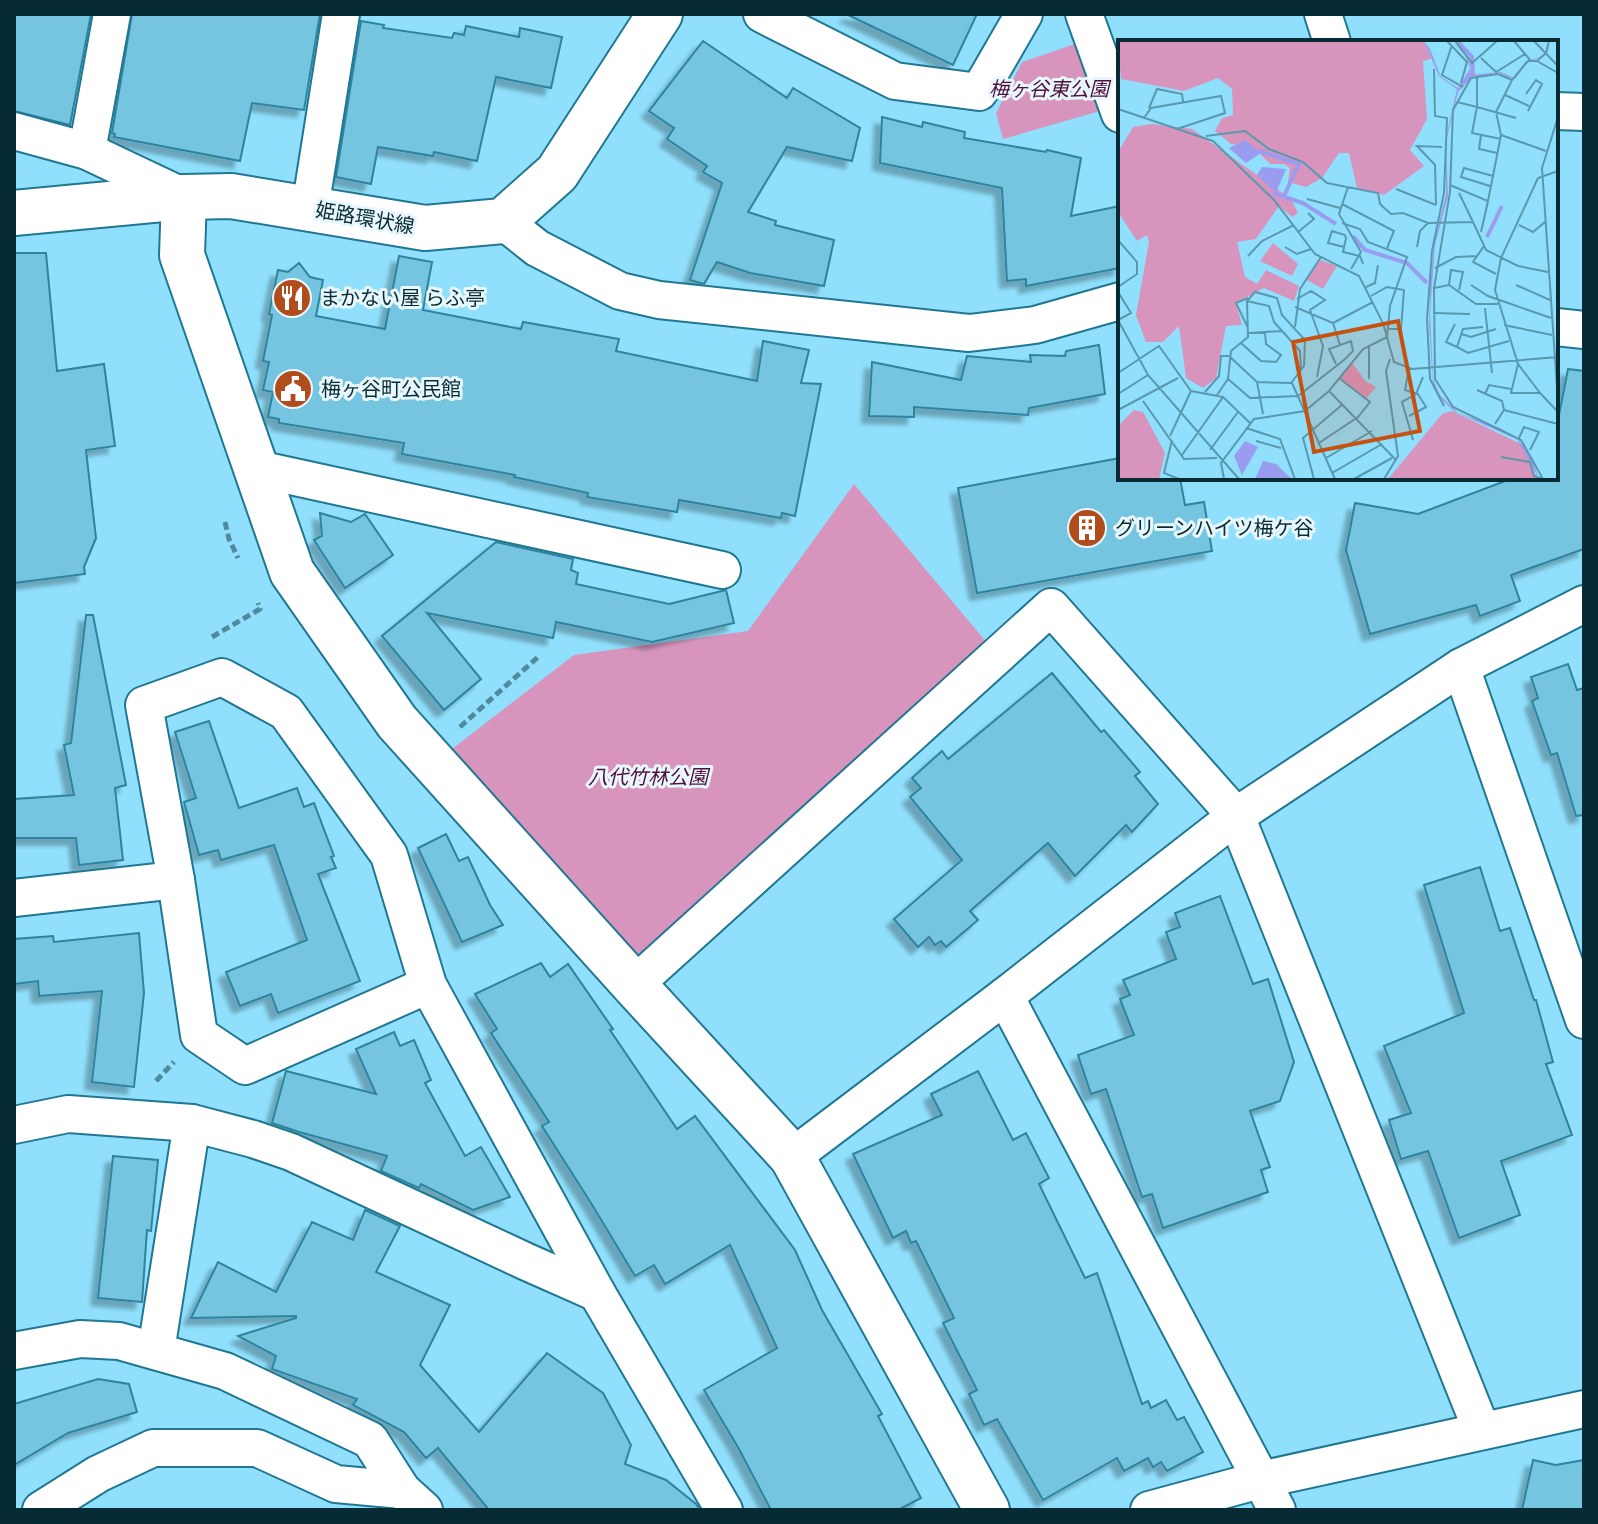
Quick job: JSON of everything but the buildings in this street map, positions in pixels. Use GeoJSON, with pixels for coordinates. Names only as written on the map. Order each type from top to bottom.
{"type":"FeatureCollection","features":[{"type":"Feature","properties":{"kind":"street"},"geometry":{"type":"LineString","coordinates":[[87,151],[112,14]]}},
{"type":"Feature","properties":{"kind":"street"},"geometry":{"type":"LineString","coordinates":[[310,209],[341,14]]}},
{"type":"Feature","properties":{"kind":"street"},"geometry":{"type":"LineString","coordinates":[[660,14],[557,173],[503,221],[537,248],[620,291],[659,300],[969,333],[1035,325],[1118,302]]}},
{"type":"Feature","properties":{"kind":"street"},"geometry":{"type":"LineString","coordinates":[[762,14],[895,81],[979,92],[1024,14]]}},
{"type":"Feature","properties":{"kind":"street"},"geometry":{"type":"LineString","coordinates":[[1084,14],[1118,108]]}},
{"type":"Feature","properties":{"kind":"street"},"geometry":{"type":"LineString","coordinates":[[1323,14],[1331,40]]}},
{"type":"Feature","properties":{"kind":"street"},"geometry":{"type":"LineString","coordinates":[[1558,111],[1584,112]]}},
{"type":"Feature","properties":{"kind":"street"},"geometry":{"type":"LineString","coordinates":[[14,131],[87,151],[184,197],[182,255],[292,572],[397,722],[792,1157],[987,1510]]}},
{"type":"Feature","properties":{"kind":"street","name":"姫路環状線"},"geometry":{"type":"LineString","coordinates":[[14,213],[184,197],[231,196],[425,228],[503,221]]}},
{"type":"Feature","properties":{"kind":"street"},"geometry":{"type":"LineString","coordinates":[[1558,327],[1584,330]]}},
{"type":"Feature","properties":{"kind":"street"},"geometry":{"type":"LineString","coordinates":[[258,469],[722,570]]}},
{"type":"Feature","properties":{"kind":"street"},"geometry":{"type":"LineString","coordinates":[[792,1157],[1236,816],[1461,667],[1584,604]]}},
{"type":"Feature","properties":{"kind":"street"},"geometry":{"type":"LineString","coordinates":[[634,985],[1051,607],[1236,816],[1482,1431]]}},
{"type":"Feature","properties":{"kind":"street"},"geometry":{"type":"LineString","coordinates":[[1461,667],[1584,1020]]}},
{"type":"Feature","properties":{"kind":"street"},"geometry":{"type":"LineString","coordinates":[[428,985],[245,1066],[199,1035],[176,880],[144,705],[222,677],[286,712],[389,855],[428,985],[597,1293],[724,1510]]}},
{"type":"Feature","properties":{"kind":"street"},"geometry":{"type":"LineString","coordinates":[[14,898],[176,880]]}},
{"type":"Feature","properties":{"kind":"street"},"geometry":{"type":"LineString","coordinates":[[1005,996],[1268,1495]]}},
{"type":"Feature","properties":{"kind":"street"},"geometry":{"type":"LineString","coordinates":[[14,1125],[68,1114],[192,1123],[291,1152],[597,1293]]}},
{"type":"Feature","properties":{"kind":"street"},"geometry":{"type":"LineString","coordinates":[[156,1351],[192,1123]]}},
{"type":"Feature","properties":{"kind":"street"},"geometry":{"type":"LineString","coordinates":[[14,1351],[80,1339],[119,1341],[225,1371],[370,1440],[413,1500]]}},
{"type":"Feature","properties":{"kind":"street"},"geometry":{"type":"LineString","coordinates":[[1149,1510],[1268,1495],[1482,1431],[1584,1409]]}},
{"type":"Feature","properties":{"kind":"street"},"geometry":{"type":"LineString","coordinates":[[41,1510],[98,1474],[153,1448],[257,1448],[336,1484],[413,1500]]}},
{"type":"Feature","properties":{"kind":"path"},"geometry":{"type":"LineString","coordinates":[[222,510],[229,539],[242,567]]}},
{"type":"Feature","properties":{"kind":"path"},"geometry":{"type":"LineString","coordinates":[[222,677],[207,640],[260,609],[254,595]]}},
{"type":"Feature","properties":{"kind":"path"},"geometry":{"type":"LineString","coordinates":[[428,756],[538,657]]}},
{"type":"Feature","properties":{"kind":"green space","name":"梅ヶ谷東公園"},"geometry":{"type":"Polygon","coordinates":[[[1078,43],[1100,111],[1003,139],[996,113],[1022,62],[1078,43]]]}},
{"type":"Feature","properties":{"kind":"green space","name":"八代竹林公園"},"geometry":{"type":"Polygon","coordinates":[[[854,484],[988,644],[640,963],[448,752],[574,655],[748,631],[854,484]]]}},
{"type":"Feature","properties":{"kind":"place","name":"まかない屋 らふ亭"},"geometry":{"type":"Point","coordinates":[292,298]}},
{"type":"Feature","properties":{"kind":"place","name":"梅ヶ谷町公民館"},"geometry":{"type":"Point","coordinates":[293,389]}},
{"type":"Feature","properties":{"kind":"place","name":"グリーンハイツ梅ケ谷"},"geometry":{"type":"Point","coordinates":[1087,528]}}]}
